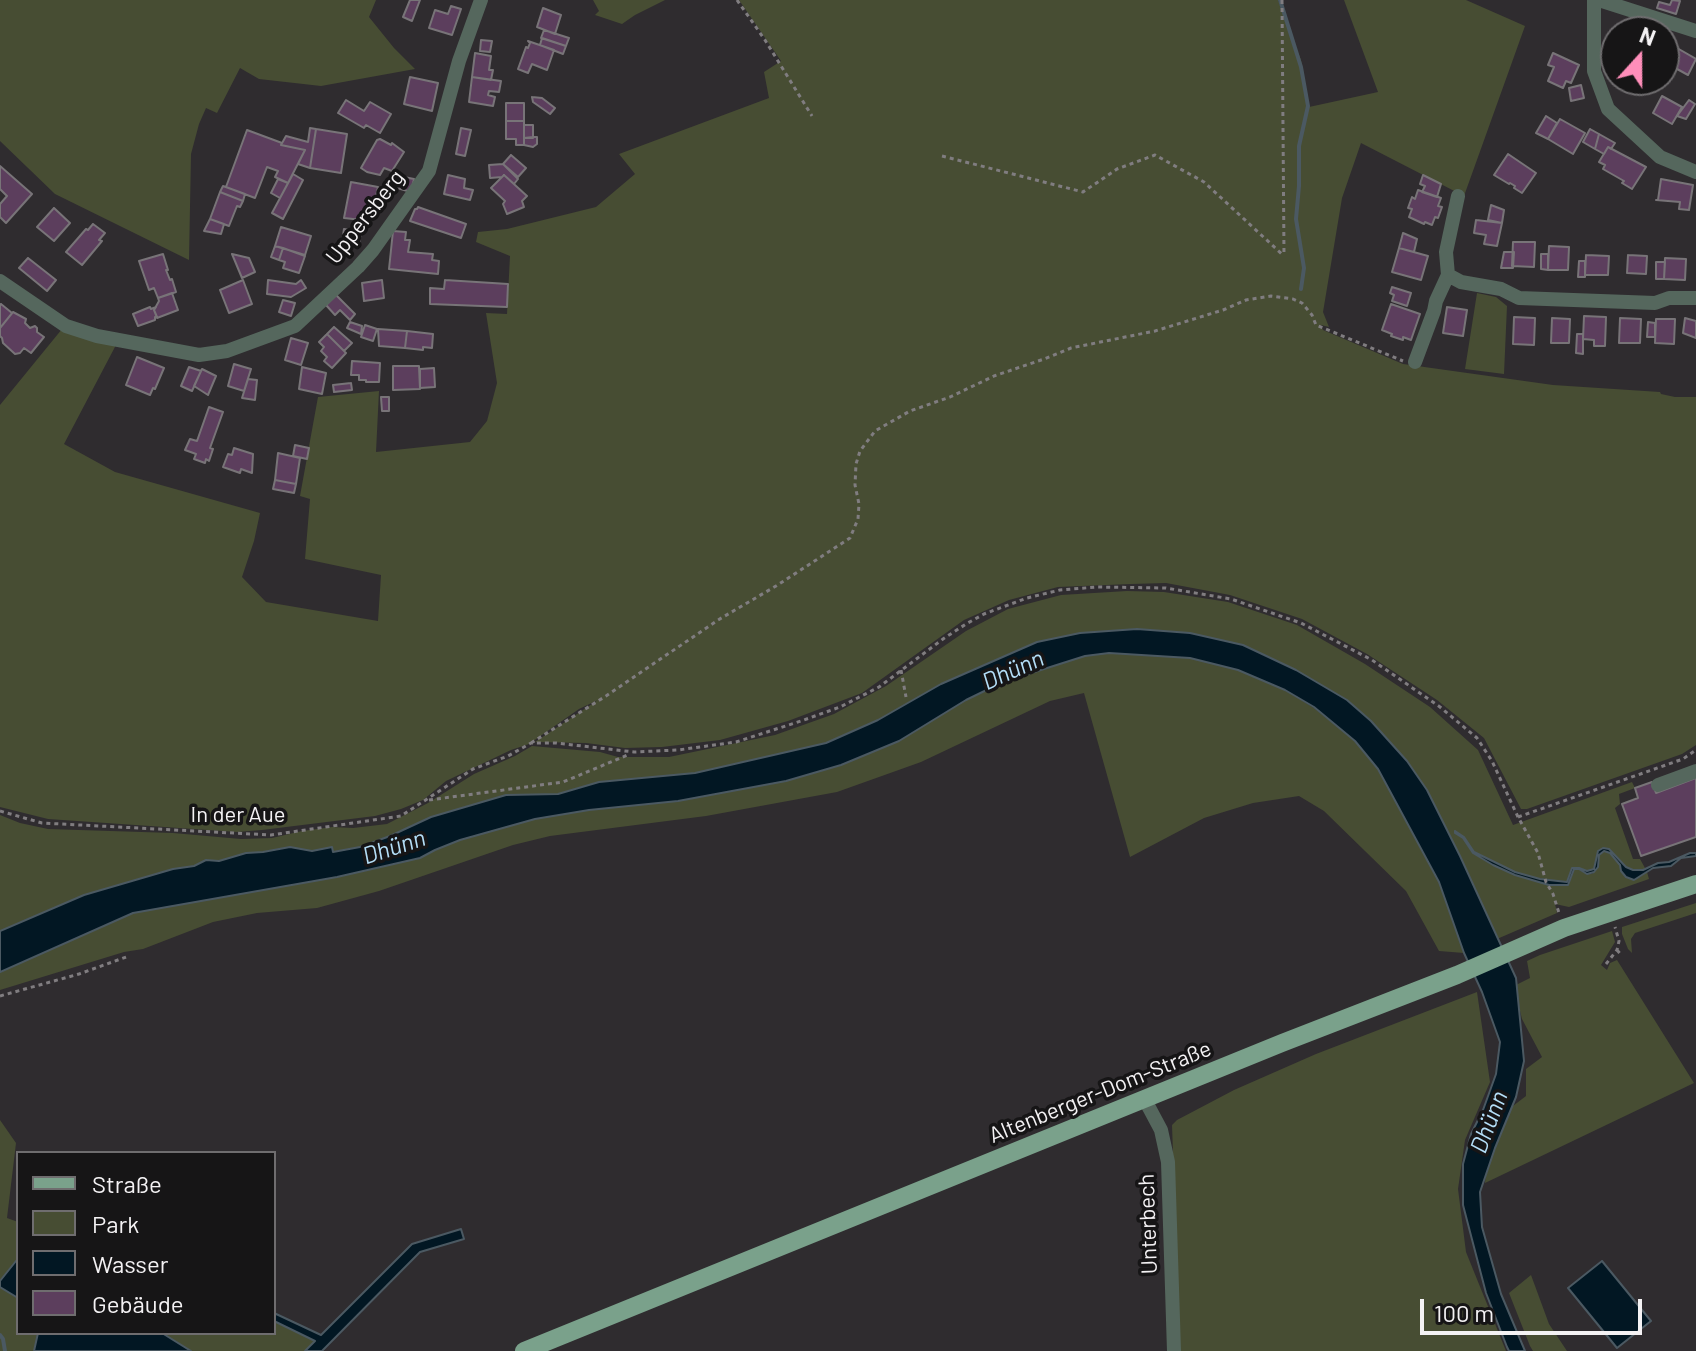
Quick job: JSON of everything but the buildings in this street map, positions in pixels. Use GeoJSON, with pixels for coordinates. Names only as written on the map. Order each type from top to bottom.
{"type":"FeatureCollection","features":[{"type":"Feature","properties":{"kind":"main road","name":"Altenberger-Dom-Straße"},"geometry":{"type":"LineString","coordinates":[[524,1351],[1457,975],[1564,928],[1696,884]]}},
{"type":"Feature","properties":{"kind":"street","name":"Uppersberg"},"geometry":{"type":"LineString","coordinates":[[0,281],[66,326],[97,336],[199,355],[227,351],[295,326],[373,250],[429,171],[459,61],[481,0]]}},
{"type":"Feature","properties":{"kind":"street"},"geometry":{"type":"LineString","coordinates":[[1696,31],[1596,0],[1594,71],[1608,109],[1660,157],[1696,172]]}},
{"type":"Feature","properties":{"kind":"street"},"geometry":{"type":"LineString","coordinates":[[1415,362],[1448,275],[1446,252],[1458,196]]}},
{"type":"Feature","properties":{"kind":"street"},"geometry":{"type":"LineString","coordinates":[[1448,275],[1461,282],[1501,289],[1519,298],[1655,303],[1669,298],[1696,298]]}},
{"type":"Feature","properties":{"kind":"street"},"geometry":{"type":"LineString","coordinates":[[1658,785],[1696,771]]}},
{"type":"Feature","properties":{"kind":"street","name":"Unterbech"},"geometry":{"type":"LineString","coordinates":[[1145,1100],[1161,1130],[1168,1162],[1174,1351]]}},
{"type":"Feature","properties":{"kind":"path"},"geometry":{"type":"LineString","coordinates":[[737,0],[812,116]]}},
{"type":"Feature","properties":{"kind":"path"},"geometry":{"type":"LineString","coordinates":[[942,156],[1083,192],[1117,169],[1155,155],[1204,182],[1284,256],[1282,0]]}},
{"type":"Feature","properties":{"kind":"path","name":"In der Aue"},"geometry":{"type":"LineString","coordinates":[[0,811],[42,823],[271,835],[401,816],[473,769],[508,756],[531,743],[850,538],[858,519],[855,485],[860,451],[875,431],[910,411],[1071,348],[1155,331],[1246,300],[1271,296],[1302,303],[1316,325],[1408,363],[1415,362]]}},
{"type":"Feature","properties":{"kind":"path"},"geometry":{"type":"LineString","coordinates":[[531,743],[634,752],[736,742],[840,707],[879,687],[943,639],[984,614],[1060,590],[1166,588],[1231,599],[1301,623],[1372,660],[1440,707],[1477,738],[1492,761],[1538,853],[1564,928]]}},
{"type":"Feature","properties":{"kind":"path"},"geometry":{"type":"LineString","coordinates":[[901,670],[906,697]]}},
{"type":"Feature","properties":{"kind":"path"},"geometry":{"type":"LineString","coordinates":[[1518,817],[1683,759],[1696,750]]}},
{"type":"Feature","properties":{"kind":"path"},"geometry":{"type":"LineString","coordinates":[[425,801],[563,782],[634,752]]}},
{"type":"Feature","properties":{"kind":"path"},"geometry":{"type":"LineString","coordinates":[[1606,964],[1617,950],[1619,941],[1615,926]]}},
{"type":"Feature","properties":{"kind":"path"},"geometry":{"type":"LineString","coordinates":[[1617,950],[1622,956]]}},
{"type":"Feature","properties":{"kind":"path"},"geometry":{"type":"LineString","coordinates":[[0,996],[129,956]]}},
{"type":"Feature","properties":{"kind":"green space"},"geometry":{"type":"Polygon","coordinates":[[[0,0],[376,0],[369,17],[415,69],[321,86],[259,79],[240,68],[217,113],[206,108],[191,154],[189,260],[55,194],[0,141],[0,0]]]}},
{"type":"Feature","properties":{"kind":"green space"},"geometry":{"type":"Polygon","coordinates":[[[593,0],[665,0],[622,24],[595,15],[599,11],[593,0]]]}},
{"type":"Feature","properties":{"kind":"green space"},"geometry":{"type":"Polygon","coordinates":[[[739,0],[1278,0],[1301,60],[1309,107],[1378,92],[1344,0],[1466,0],[1525,26],[1464,196],[1361,143],[1342,198],[1323,312],[1329,327],[1321,325],[1323,330],[1403,364],[1553,385],[1696,397],[1696,745],[1682,754],[1521,809],[1484,738],[1437,700],[1367,654],[1302,619],[1230,595],[1166,583],[1131,584],[1058,587],[1009,600],[964,620],[862,693],[788,721],[720,740],[625,748],[535,742],[598,700],[579,709],[529,744],[446,781],[423,800],[375,816],[237,832],[48,819],[0,807],[0,405],[62,329],[116,345],[64,444],[115,472],[260,513],[242,577],[266,602],[378,621],[381,575],[305,559],[310,499],[300,496],[318,397],[379,391],[376,452],[470,442],[487,421],[497,383],[486,313],[507,314],[510,256],[476,242],[478,232],[507,229],[596,207],[635,174],[619,154],[769,98],[764,72],[781,61],[739,0]]]}},
{"type":"Feature","properties":{"kind":"green space"},"geometry":{"type":"Polygon","coordinates":[[[1477,293],[1496,297],[1507,306],[1504,374],[1465,369],[1477,293]]]}},
{"type":"Feature","properties":{"kind":"green space"},"geometry":{"type":"Polygon","coordinates":[[[1164,592],[1228,602],[1297,625],[1365,664],[1430,707],[1478,750],[1513,825],[1632,782],[1635,788],[1619,794],[1620,804],[1615,808],[1633,859],[1640,859],[1645,868],[1643,870],[1626,867],[1609,849],[1598,851],[1591,871],[1572,868],[1567,882],[1540,879],[1515,872],[1474,852],[1464,837],[1455,833],[1463,838],[1473,853],[1515,875],[1547,884],[1568,885],[1574,869],[1592,874],[1603,851],[1610,853],[1621,871],[1640,877],[1647,872],[1649,879],[1569,907],[1555,904],[1557,913],[1497,939],[1427,790],[1407,761],[1347,700],[1243,645],[1190,633],[1137,629],[1080,633],[826,743],[695,773],[599,782],[558,794],[506,795],[431,817],[360,847],[333,852],[332,847],[312,851],[290,847],[246,853],[219,861],[206,860],[194,866],[173,869],[84,895],[0,931],[0,815],[48,829],[173,833],[241,839],[272,838],[332,827],[387,824],[474,774],[532,746],[600,752],[618,757],[669,757],[775,735],[834,714],[886,686],[966,631],[1008,609],[1061,595],[1164,592]]]}},
{"type":"Feature","properties":{"kind":"green space"},"geometry":{"type":"Polygon","coordinates":[[[1109,653],[1190,658],[1238,670],[1285,690],[1314,708],[1355,741],[1378,769],[1439,882],[1464,953],[1439,951],[1406,891],[1324,811],[1299,796],[1253,803],[1204,818],[1130,857],[1084,693],[1050,701],[921,762],[837,792],[706,816],[550,836],[317,908],[257,913],[213,922],[143,949],[0,990],[0,972],[132,913],[337,877],[420,858],[460,840],[535,819],[679,801],[966,700],[1003,682],[1085,656],[1109,653]]]}},
{"type":"Feature","properties":{"kind":"green space"},"geometry":{"type":"Polygon","coordinates":[[[1696,903],[1696,913],[1635,933],[1631,939],[1632,953],[1628,949],[1622,927],[1696,903]]]}},
{"type":"Feature","properties":{"kind":"green space"},"geometry":{"type":"Polygon","coordinates":[[[1612,931],[1615,942],[1601,965],[1607,970],[1610,963],[1617,960],[1694,1083],[1485,1183],[1487,1152],[1505,1112],[1526,1096],[1526,1069],[1542,1057],[1522,1019],[1514,986],[1530,978],[1527,961],[1612,931]]]}},
{"type":"Feature","properties":{"kind":"green space"},"geometry":{"type":"Polygon","coordinates":[[[1477,992],[1490,1082],[1465,1140],[1458,1189],[1466,1252],[1506,1351],[1180,1351],[1172,1125],[1234,1090],[1316,1054],[1477,992]]]}},
{"type":"Feature","properties":{"kind":"green space"},"geometry":{"type":"Polygon","coordinates":[[[0,1120],[16,1143],[7,1218],[16,1221],[16,1261],[0,1281],[0,1120]]]}},
{"type":"Feature","properties":{"kind":"green space"},"geometry":{"type":"Polygon","coordinates":[[[1531,1275],[1549,1324],[1567,1351],[1533,1351],[1530,1346],[1509,1293],[1531,1275]]]}},
{"type":"Feature","properties":{"kind":"green space"},"geometry":{"type":"Polygon","coordinates":[[[0,1287],[16,1297],[16,1335],[38,1335],[34,1351],[0,1351],[0,1287]]]}},
{"type":"Feature","properties":{"kind":"green space"},"geometry":{"type":"Polygon","coordinates":[[[276,1322],[315,1341],[305,1351],[191,1351],[165,1335],[276,1335],[276,1322]]]}},
{"type":"Feature","properties":{"kind":"water","name":"Dhünn"},"geometry":{"type":"Polygon","coordinates":[[[1137,629],[1190,633],[1243,645],[1296,670],[1347,700],[1371,721],[1407,761],[1427,790],[1516,978],[1524,1061],[1516,1097],[1480,1192],[1482,1227],[1501,1294],[1525,1351],[1509,1351],[1507,1347],[1486,1293],[1463,1205],[1463,1164],[1471,1134],[1496,1074],[1500,1042],[1439,882],[1378,769],[1355,741],[1314,707],[1285,690],[1238,670],[1190,658],[1109,653],[1085,656],[1003,682],[966,700],[899,741],[841,765],[786,781],[678,801],[535,819],[460,840],[420,858],[337,877],[133,913],[0,972],[0,931],[84,895],[173,869],[194,866],[206,860],[219,861],[246,853],[290,847],[312,851],[332,847],[333,852],[360,847],[431,817],[506,795],[558,794],[599,782],[695,773],[826,743],[878,720],[941,684],[1037,642],[1080,633],[1137,629]]]}},
{"type":"Feature","properties":{"kind":"water"},"geometry":{"type":"Polygon","coordinates":[[[1455,831],[1464,837],[1474,852],[1515,872],[1567,882],[1572,868],[1594,869],[1598,851],[1603,848],[1609,849],[1633,870],[1643,870],[1690,853],[1696,853],[1696,856],[1681,858],[1671,866],[1653,868],[1634,880],[1626,877],[1610,853],[1604,851],[1599,855],[1598,867],[1594,872],[1587,874],[1574,869],[1568,885],[1549,885],[1493,865],[1473,853],[1455,831]]]}},
{"type":"Feature","properties":{"kind":"water"},"geometry":{"type":"Polygon","coordinates":[[[461,1229],[464,1239],[420,1252],[322,1351],[305,1351],[315,1341],[276,1322],[276,1314],[321,1335],[412,1244],[461,1229]]]}},
{"type":"Feature","properties":{"kind":"water"},"geometry":{"type":"Polygon","coordinates":[[[16,1261],[16,1297],[0,1287],[0,1281],[16,1261]]]}},
{"type":"Feature","properties":{"kind":"water"},"geometry":{"type":"Polygon","coordinates":[[[1602,1261],[1651,1321],[1617,1348],[1568,1288],[1602,1261]]]}},
{"type":"Feature","properties":{"kind":"water"},"geometry":{"type":"Polygon","coordinates":[[[38,1335],[165,1335],[191,1351],[34,1351],[38,1335]]]}},
{"type":"Feature","properties":{"kind":"waterway"},"geometry":{"type":"LineString","coordinates":[[1280,0],[1301,67],[1308,106],[1299,146],[1296,219],[1304,268],[1301,289]]}},
{"type":"Feature","properties":{"kind":"waterway"},"geometry":{"type":"LineString","coordinates":[[0,1335],[5,1351]]}}]}
